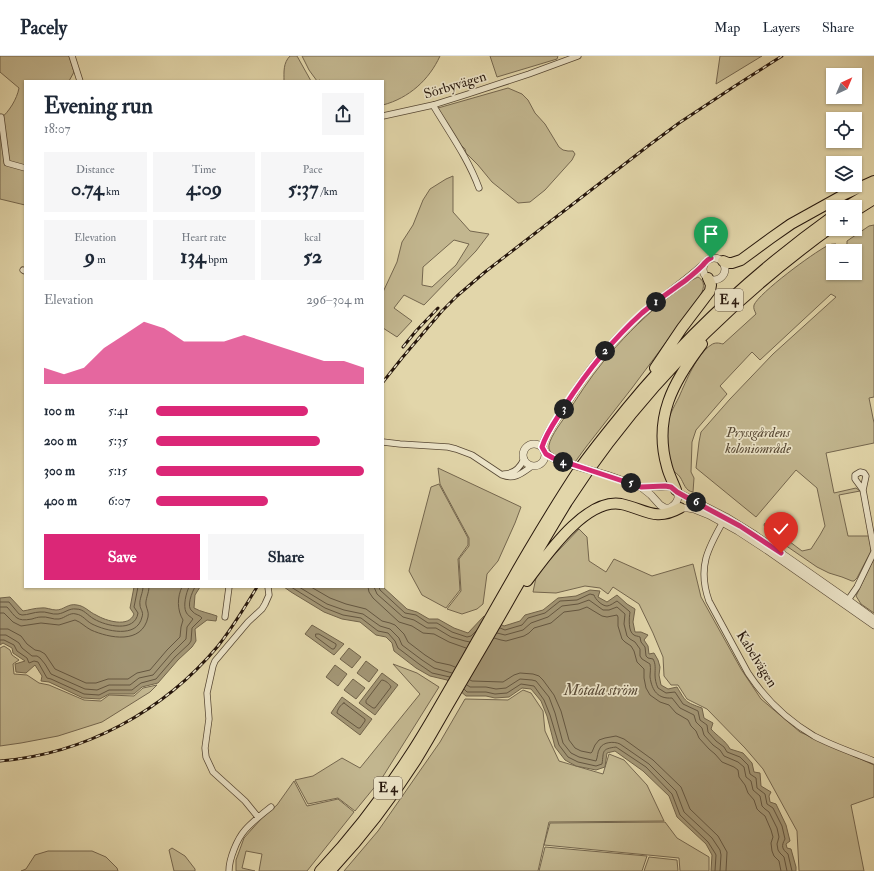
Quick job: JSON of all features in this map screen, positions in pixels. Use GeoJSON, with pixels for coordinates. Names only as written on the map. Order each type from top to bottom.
{"type":"FeatureCollection","features":[{"type":"Feature","properties":{"kind":"highway"},"geometry":{"type":"LineString","coordinates":[[722,261],[728,263],[739,262],[791,224],[874,181]]}},
{"type":"Feature","properties":{"kind":"highway"},"geometry":{"type":"LineString","coordinates":[[858,200],[874,190]]}},
{"type":"Feature","properties":{"kind":"highway"},"geometry":{"type":"LineString","coordinates":[[862,207],[874,199]]}},
{"type":"Feature","properties":{"kind":"highway","name":"E 4"},"geometry":{"type":"LineString","coordinates":[[320,871],[354,832],[384,794],[448,698],[501,608],[545,525],[581,467],[598,443],[637,396],[684,344],[720,308],[764,269],[826,221]]}},
{"type":"Feature","properties":{"kind":"highway","name":"E 4"},"geometry":{"type":"LineString","coordinates":[[501,608],[515,591],[568,502],[606,447],[666,374],[724,315],[777,269],[826,231]]}},
{"type":"Feature","properties":{"kind":"highway"},"geometry":{"type":"LineString","coordinates":[[637,396],[662,357],[710,291],[711,285],[706,276]]}},
{"type":"Feature","properties":{"kind":"highway"},"geometry":{"type":"LineString","coordinates":[[676,491],[667,469],[663,447],[662,434],[667,406],[675,386],[687,365],[724,315]]}},
{"type":"Feature","properties":{"kind":"highway"},"geometry":{"type":"LineString","coordinates":[[515,591],[526,582],[553,546],[572,527],[590,513],[603,506],[621,504],[641,510],[673,508]]}},
{"type":"Feature","properties":{"kind":"highway","name":"E 4"},"geometry":{"type":"LineString","coordinates":[[330,871],[389,799],[416,759],[448,698]]}},
{"type":"Feature","properties":{"kind":"street"},"geometry":{"type":"LineString","coordinates":[[72,56],[80,80]]}},
{"type":"Feature","properties":{"kind":"street","name":"Sörbyvägen"},"geometry":{"type":"LineString","coordinates":[[384,116],[433,105],[578,56]]}},
{"type":"Feature","properties":{"kind":"street"},"geometry":{"type":"LineString","coordinates":[[433,105],[463,155],[479,188]]}},
{"type":"Feature","properties":{"kind":"street"},"geometry":{"type":"LineString","coordinates":[[1,117],[7,163],[24,168]]}},
{"type":"Feature","properties":{"kind":"street"},"geometry":{"type":"LineString","coordinates":[[543,462],[545,458],[541,448],[545,438],[582,380],[608,347],[642,314],[685,280],[704,264],[705,261],[711,258],[717,258],[722,261],[725,267],[723,276],[714,280],[706,276],[696,275],[685,280]]}},
{"type":"Feature","properties":{"kind":"street"},"geometry":{"type":"LineString","coordinates":[[704,264],[703,269],[706,276]]}},
{"type":"Feature","properties":{"kind":"street"},"geometry":{"type":"LineString","coordinates":[[384,442],[448,447],[456,449],[472,455],[502,475],[511,478],[519,475],[532,466],[537,466],[543,462],[564,462]]}},
{"type":"Feature","properties":{"kind":"street"},"geometry":{"type":"LineString","coordinates":[[532,466],[527,464],[523,453],[526,448],[531,445],[541,448],[553,458],[641,487],[665,508],[688,508],[724,520]]}},
{"type":"Feature","properties":{"kind":"street"},"geometry":{"type":"LineString","coordinates":[[496,471],[505,474],[512,473],[516,471],[524,459]]}},
{"type":"Feature","properties":{"kind":"street"},"geometry":{"type":"LineString","coordinates":[[641,487],[668,486],[724,520],[770,545],[847,603],[874,626]]}},
{"type":"Feature","properties":{"kind":"street"},"geometry":{"type":"LineString","coordinates":[[847,603],[874,551],[863,490]]}},
{"type":"Feature","properties":{"kind":"street"},"geometry":{"type":"LineString","coordinates":[[673,508],[678,498],[676,491]]}},
{"type":"Feature","properties":{"kind":"street","name":"Kabelvägen"},"geometry":{"type":"LineString","coordinates":[[724,520],[709,547],[707,554],[704,577],[705,589],[711,605],[748,673],[771,703],[792,721],[815,736],[874,761]]}},
{"type":"Feature","properties":{"kind":"street"},"geometry":{"type":"LineString","coordinates":[[226,617],[229,588]]}},
{"type":"Feature","properties":{"kind":"street"},"geometry":{"type":"LineString","coordinates":[[258,817],[245,801],[213,772],[209,765],[205,748],[209,719],[207,693],[215,661],[248,622],[262,609],[269,595],[268,588]]}},
{"type":"Feature","properties":{"kind":"street"},"geometry":{"type":"LineString","coordinates":[[847,603],[874,619]]}},
{"type":"Feature","properties":{"kind":"street"},"geometry":{"type":"LineString","coordinates":[[230,871],[229,867],[234,849],[243,831],[270,807]]}},
{"type":"Feature","properties":{"kind":"green space"},"geometry":{"type":"Polygon","coordinates":[[[0,56],[69,56],[74,72],[70,80],[24,80],[24,205],[0,199],[0,119],[12,105],[19,88],[0,72],[0,56]]]}},
{"type":"Feature","properties":{"kind":"green space"},"geometry":{"type":"Polygon","coordinates":[[[290,56],[297,56],[310,80],[284,80],[285,65],[290,56]]]}},
{"type":"Feature","properties":{"kind":"green space"},"geometry":{"type":"Polygon","coordinates":[[[302,56],[440,56],[430,73],[417,87],[401,98],[384,105],[384,80],[316,80],[302,56]]]}},
{"type":"Feature","properties":{"kind":"green space"},"geometry":{"type":"Polygon","coordinates":[[[490,56],[558,56],[557,59],[497,77],[490,56]]]}},
{"type":"Feature","properties":{"kind":"green space"},"geometry":{"type":"Polygon","coordinates":[[[720,56],[762,56],[716,84],[720,56]]]}},
{"type":"Feature","properties":{"kind":"green space"},"geometry":{"type":"Polygon","coordinates":[[[508,88],[522,94],[528,100],[535,113],[545,124],[559,147],[563,150],[573,151],[575,154],[572,160],[545,190],[530,202],[518,203],[492,182],[456,140],[438,108],[508,88]]]}},
{"type":"Feature","properties":{"kind":"green space"},"geometry":{"type":"Polygon","coordinates":[[[453,176],[453,212],[470,231],[489,234],[476,251],[424,305],[404,295],[394,308],[412,321],[397,337],[384,329],[384,290],[397,262],[402,242],[413,225],[423,200],[430,189],[453,176]],[[454,240],[423,267],[422,285],[432,287],[456,265],[469,244],[454,240]]]}},
{"type":"Feature","properties":{"kind":"green space","name":"Pryssgårdens koloniområde"},"geometry":{"type":"Polygon","coordinates":[[[874,225],[874,397],[869,398],[874,423],[874,443],[826,453],[834,493],[856,488],[860,491],[839,495],[848,536],[870,536],[871,551],[857,578],[852,581],[817,567],[769,534],[764,525],[765,523],[802,551],[811,549],[820,535],[825,526],[817,488],[796,470],[756,517],[696,468],[701,432],[773,354],[836,297],[831,294],[760,360],[752,352],[720,386],[727,394],[696,430],[692,442],[691,472],[694,478],[693,492],[686,488],[680,477],[671,466],[667,450],[666,428],[689,376],[701,355],[714,343],[723,344],[756,314],[754,305],[758,299],[799,265],[826,247],[826,280],[862,280],[862,244],[847,244],[847,241],[854,236],[862,236],[862,231],[869,226],[874,225]]]}},
{"type":"Feature","properties":{"kind":"green space"},"geometry":{"type":"Polygon","coordinates":[[[698,277],[703,281],[703,290],[699,298],[575,462],[560,458],[550,452],[550,442],[557,428],[603,362],[623,339],[653,310],[668,297],[698,277]]]}},
{"type":"Feature","properties":{"kind":"green space"},"geometry":{"type":"Polygon","coordinates":[[[438,468],[521,507],[498,561],[487,574],[483,604],[477,609],[462,614],[447,609],[461,591],[459,559],[469,546],[469,538],[440,484],[438,468]]]}},
{"type":"Feature","properties":{"kind":"green space"},"geometry":{"type":"Polygon","coordinates":[[[439,484],[468,538],[468,545],[458,559],[460,590],[446,608],[422,595],[409,571],[431,487],[439,484]]]}},
{"type":"Feature","properties":{"kind":"green space"},"geometry":{"type":"Polygon","coordinates":[[[579,529],[587,537],[589,561],[606,572],[614,559],[652,576],[693,564],[701,597],[741,669],[761,699],[800,732],[874,765],[874,797],[851,805],[864,871],[799,871],[797,831],[763,769],[707,709],[687,699],[678,685],[671,685],[664,676],[663,657],[639,604],[613,587],[608,594],[600,588],[585,586],[556,593],[533,592],[537,573],[579,529]]]}},
{"type":"Feature","properties":{"kind":"green space"},"geometry":{"type":"Polygon","coordinates":[[[874,558],[874,613],[861,604],[856,596],[874,558]]]}},
{"type":"Feature","properties":{"kind":"green space"},"geometry":{"type":"Polygon","coordinates":[[[4,646],[19,660],[13,664],[14,674],[27,675],[39,683],[49,685],[84,700],[101,701],[109,695],[134,696],[143,688],[157,685],[150,692],[102,722],[58,736],[0,746],[0,648],[4,646]]]}},
{"type":"Feature","properties":{"kind":"green space"},"geometry":{"type":"Polygon","coordinates":[[[393,664],[417,673],[439,687],[382,778],[355,811],[338,798],[308,804],[295,780],[313,776],[342,758],[360,768],[420,694],[393,664]]]}},
{"type":"Feature","properties":{"kind":"green space"},"geometry":{"type":"Polygon","coordinates":[[[523,690],[531,693],[543,711],[545,731],[559,761],[603,774],[609,754],[624,760],[647,785],[664,821],[549,822],[538,871],[344,871],[378,831],[440,742],[465,699],[508,700],[523,690]]]}},
{"type":"Feature","properties":{"kind":"green space"},"geometry":{"type":"Polygon","coordinates":[[[294,781],[307,806],[338,799],[354,812],[307,871],[259,871],[262,854],[246,851],[242,868],[255,871],[236,871],[236,860],[244,838],[262,818],[277,805],[294,781]]]}},
{"type":"Feature","properties":{"kind":"green space"},"geometry":{"type":"Polygon","coordinates":[[[665,822],[677,838],[709,857],[709,871],[680,871],[679,858],[544,845],[550,823],[665,822]]]}},
{"type":"Feature","properties":{"kind":"green space"},"geometry":{"type":"Polygon","coordinates":[[[545,847],[647,856],[642,871],[539,871],[545,847]]]}},
{"type":"Feature","properties":{"kind":"green space"},"geometry":{"type":"Polygon","coordinates":[[[172,848],[185,856],[195,871],[174,871],[169,850],[172,848]]]}},
{"type":"Feature","properties":{"kind":"green space"},"geometry":{"type":"Polygon","coordinates":[[[48,851],[92,851],[106,857],[118,871],[21,871],[26,869],[35,855],[48,851]]]}},
{"type":"Feature","properties":{"kind":"green space"},"geometry":{"type":"Polygon","coordinates":[[[649,857],[677,860],[678,871],[644,871],[649,857]]]}},
{"type":"Feature","properties":{"kind":"water"},"geometry":{"type":"Polygon","coordinates":[[[134,588],[199,588],[195,595],[194,608],[217,616],[216,621],[207,620],[195,629],[196,641],[192,647],[178,660],[158,683],[142,687],[134,694],[109,694],[100,699],[83,698],[49,682],[41,681],[42,676],[35,665],[26,673],[16,672],[15,664],[25,661],[13,653],[12,648],[3,643],[0,645],[0,598],[10,597],[23,611],[43,608],[59,610],[74,605],[80,606],[105,619],[117,622],[127,621],[131,618],[134,614],[130,608],[134,588]]]}},
{"type":"Feature","properties":{"kind":"water","name":"Motala ström"},"geometry":{"type":"Polygon","coordinates":[[[285,588],[384,588],[407,609],[417,612],[429,619],[438,619],[454,628],[468,633],[484,616],[504,626],[520,621],[525,615],[543,610],[558,598],[576,596],[590,590],[600,591],[598,597],[607,602],[617,595],[635,609],[633,622],[635,632],[641,632],[648,635],[644,640],[648,646],[649,654],[654,653],[658,660],[661,685],[668,689],[677,687],[686,701],[702,708],[704,718],[713,723],[711,729],[726,743],[730,749],[743,753],[752,763],[754,772],[760,773],[761,786],[771,792],[769,796],[770,802],[776,804],[786,825],[790,841],[786,844],[787,848],[791,849],[796,871],[711,871],[712,855],[706,844],[677,817],[669,796],[643,771],[615,751],[607,753],[605,767],[596,770],[576,766],[565,760],[555,747],[547,716],[541,701],[531,689],[522,688],[509,697],[495,698],[486,696],[466,696],[447,680],[430,676],[416,668],[394,651],[392,643],[386,637],[376,635],[360,622],[342,619],[324,612],[285,588]]]}},
{"type":"Feature","properties":{"kind":"water"},"geometry":{"type":"Polygon","coordinates":[[[312,625],[344,644],[334,655],[305,634],[312,625]]]}},
{"type":"Feature","properties":{"kind":"water"},"geometry":{"type":"Polygon","coordinates":[[[349,648],[361,657],[352,668],[340,659],[349,648]]]}},
{"type":"Feature","properties":{"kind":"water"},"geometry":{"type":"Polygon","coordinates":[[[366,661],[378,670],[369,682],[357,673],[366,661]]]}},
{"type":"Feature","properties":{"kind":"water"},"geometry":{"type":"Polygon","coordinates":[[[335,665],[347,674],[338,686],[326,677],[335,665]]]}},
{"type":"Feature","properties":{"kind":"water"},"geometry":{"type":"Polygon","coordinates":[[[382,673],[398,685],[375,715],[359,703],[382,673]]]}},
{"type":"Feature","properties":{"kind":"water"},"geometry":{"type":"Polygon","coordinates":[[[353,679],[365,688],[356,699],[344,690],[353,679]]]}},
{"type":"Feature","properties":{"kind":"water"},"geometry":{"type":"Polygon","coordinates":[[[342,697],[372,719],[360,735],[331,713],[342,697]]]}},
{"type":"Feature","properties":{"kind":"railway"},"geometry":{"type":"LineString","coordinates":[[384,381],[442,311],[485,272],[679,123],[782,56]]}},
{"type":"Feature","properties":{"kind":"railway"},"geometry":{"type":"LineString","coordinates":[[403,347],[438,308]]}},
{"type":"Feature","properties":{"kind":"railway"},"geometry":{"type":"LineString","coordinates":[[0,761],[32,757],[92,739],[121,725],[148,709],[197,669],[218,646],[234,624],[256,588]]}},
{"type":"Feature","properties":{"kind":"route"},"geometry":{"type":"LineString","coordinates":[[711,258],[705,261],[704,264],[685,280],[642,314],[608,347],[582,380],[545,438],[542,447],[546,454],[562,462],[641,487],[668,486],[674,488],[677,492],[726,517],[781,553]]}}]}
